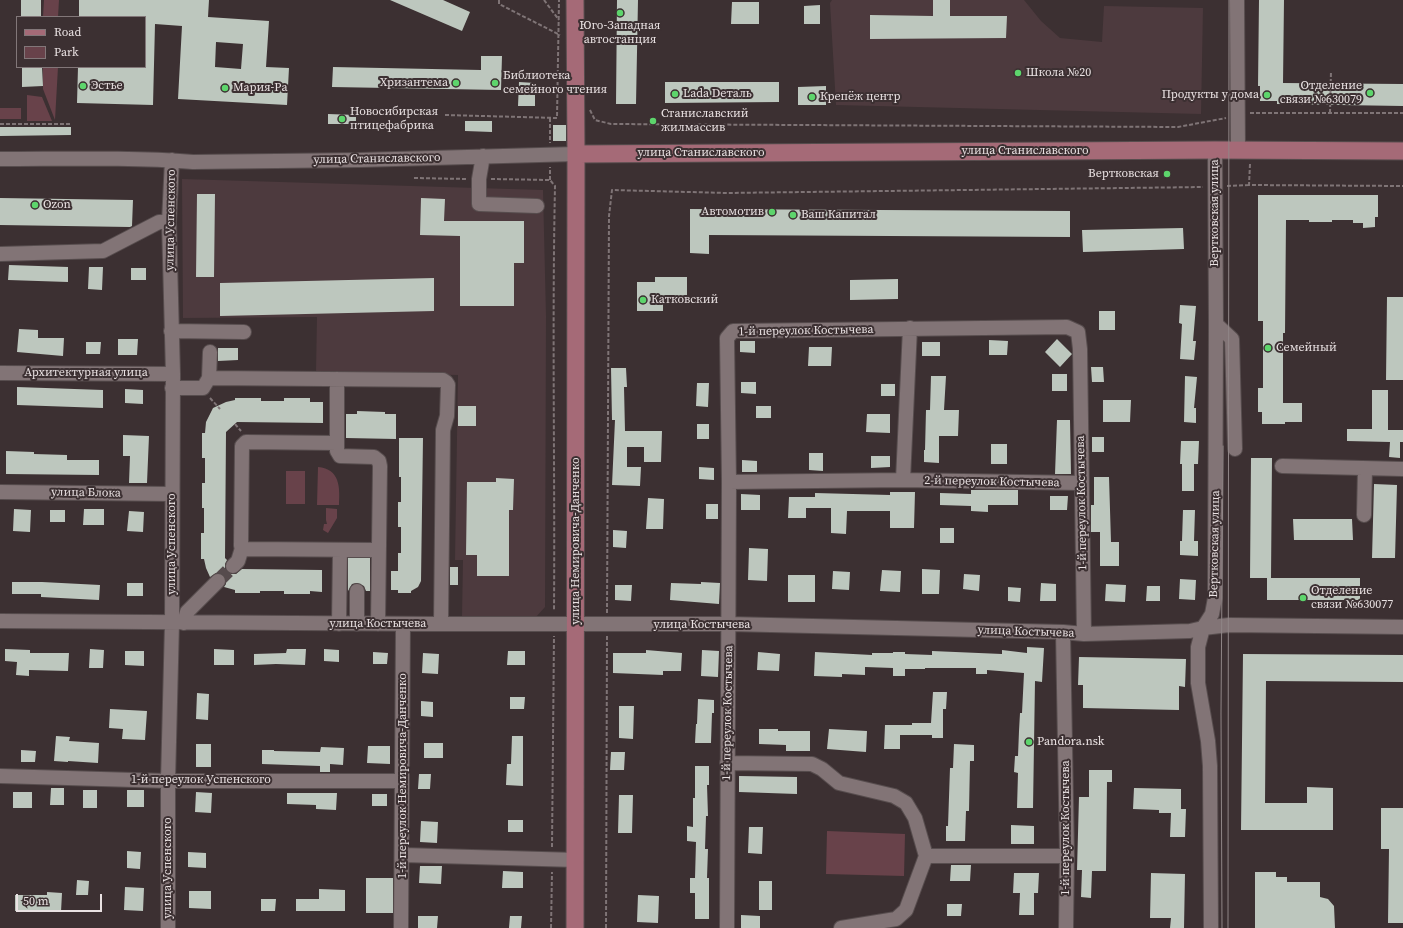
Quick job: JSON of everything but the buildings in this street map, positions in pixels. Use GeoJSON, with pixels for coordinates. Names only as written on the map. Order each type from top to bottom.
{"type":"FeatureCollection","features":[{"type":"Feature","properties":{"kind":"main road","name":"улица Немировича-Данченко"},"geometry":{"type":"LineString","coordinates":[[575,0],[575,928]]}},
{"type":"Feature","properties":{"kind":"main road","name":"улица Станиславского"},"geometry":{"type":"LineString","coordinates":[[576,154],[1215,150],[1403,151]]}},
{"type":"Feature","properties":{"kind":"street","name":"Вертковская улица"},"geometry":{"type":"LineString","coordinates":[[1237,0],[1246,116],[1244,150]]}},
{"type":"Feature","properties":{"kind":"street","name":"Вертковская улица"},"geometry":{"type":"LineString","coordinates":[[1211,928],[1210,766],[1208,741],[1198,683],[1198,646],[1203,628],[1212,614],[1215,598],[1215,150]]}},
{"type":"Feature","properties":{"kind":"street","name":"улица Станиславского"},"geometry":{"type":"LineString","coordinates":[[0,160],[172,160],[193,162],[359,160],[576,154]]}},
{"type":"Feature","properties":{"kind":"street"},"geometry":{"type":"LineString","coordinates":[[483,156],[479,179],[479,204],[537,206]]}},
{"type":"Feature","properties":{"kind":"street","name":"улица Успенского"},"geometry":{"type":"LineString","coordinates":[[168,928],[168,780],[178,623],[172,494],[172,374],[169,222],[172,160]]}},
{"type":"Feature","properties":{"kind":"street"},"geometry":{"type":"LineString","coordinates":[[0,254],[104,251],[159,222],[169,222]]}},
{"type":"Feature","properties":{"kind":"street"},"geometry":{"type":"LineString","coordinates":[[1216,324],[1232,339],[1235,450]]}},
{"type":"Feature","properties":{"kind":"street","name":"1-й переулок Костычева"},"geometry":{"type":"LineString","coordinates":[[727,928],[729,482],[727,338],[733,331],[1067,327],[1078,332],[1080,349],[1084,634]]}},
{"type":"Feature","properties":{"kind":"street"},"geometry":{"type":"LineString","coordinates":[[903,480],[910,328]]}},
{"type":"Feature","properties":{"kind":"street"},"geometry":{"type":"LineString","coordinates":[[171,331],[244,332]]}},
{"type":"Feature","properties":{"kind":"street"},"geometry":{"type":"LineString","coordinates":[[172,388],[203,388],[209,378],[210,352]]}},
{"type":"Feature","properties":{"kind":"street","name":"Архитектурная улица"},"geometry":{"type":"LineString","coordinates":[[0,373],[172,374]]}},
{"type":"Feature","properties":{"kind":"street"},"geometry":{"type":"LineString","coordinates":[[209,378],[443,380],[446,382],[448,385],[447,416],[442,430],[441,624]]}},
{"type":"Feature","properties":{"kind":"street"},"geometry":{"type":"LineString","coordinates":[[337,379],[337,451],[340,456],[374,457],[379,461],[378,624]]}},
{"type":"Feature","properties":{"kind":"street"},"geometry":{"type":"LineString","coordinates":[[233,566],[238,561],[242,548],[243,443],[337,443]]}},
{"type":"Feature","properties":{"kind":"street"},"geometry":{"type":"LineString","coordinates":[[1282,466],[1403,469]]}},
{"type":"Feature","properties":{"kind":"street"},"geometry":{"type":"LineString","coordinates":[[1364,515],[1365,468]]}},
{"type":"Feature","properties":{"kind":"street","name":"2-й переулок Костычева"},"geometry":{"type":"LineString","coordinates":[[729,482],[903,480],[1081,484]]}},
{"type":"Feature","properties":{"kind":"street","name":"улица Блока"},"geometry":{"type":"LineString","coordinates":[[0,492],[172,494]]}},
{"type":"Feature","properties":{"kind":"street"},"geometry":{"type":"LineString","coordinates":[[242,548],[379,550]]}},
{"type":"Feature","properties":{"kind":"street"},"geometry":{"type":"LineString","coordinates":[[339,624],[340,550]]}},
{"type":"Feature","properties":{"kind":"street"},"geometry":{"type":"LineString","coordinates":[[178,623],[218,581]]}},
{"type":"Feature","properties":{"kind":"street"},"geometry":{"type":"LineString","coordinates":[[357,591],[357,624]]}},
{"type":"Feature","properties":{"kind":"street","name":"улица Костычева"},"geometry":{"type":"LineString","coordinates":[[0,621],[554,625],[729,624],[1063,632],[1084,634],[1190,631],[1229,625],[1403,627]]}},
{"type":"Feature","properties":{"kind":"street","name":"1-й переулок Немировича-Данченко"},"geometry":{"type":"LineString","coordinates":[[401,928],[403,855],[403,624]]}},
{"type":"Feature","properties":{"kind":"street","name":"1-й переулок Костычева"},"geometry":{"type":"LineString","coordinates":[[1063,632],[1067,856],[1066,928]]}},
{"type":"Feature","properties":{"kind":"street"},"geometry":{"type":"LineString","coordinates":[[727,763],[812,764],[822,769],[839,783],[894,796],[906,803],[915,818],[926,856],[906,910],[896,919],[841,928]]}},
{"type":"Feature","properties":{"kind":"street","name":"1-й переулок Успенского"},"geometry":{"type":"LineString","coordinates":[[0,776],[168,780],[402,780]]}},
{"type":"Feature","properties":{"kind":"street"},"geometry":{"type":"LineString","coordinates":[[403,855],[576,860]]}},
{"type":"Feature","properties":{"kind":"street"},"geometry":{"type":"LineString","coordinates":[[926,856],[1067,856]]}},
{"type":"Feature","properties":{"kind":"path"},"geometry":{"type":"LineString","coordinates":[[499,0],[499,4],[560,35]]}},
{"type":"Feature","properties":{"kind":"path"},"geometry":{"type":"LineString","coordinates":[[544,0],[560,20]]}},
{"type":"Feature","properties":{"kind":"path"},"geometry":{"type":"LineString","coordinates":[[445,115],[557,118],[560,0]]}},
{"type":"Feature","properties":{"kind":"path"},"geometry":{"type":"LineString","coordinates":[[1330,71],[1330,113]]}},
{"type":"Feature","properties":{"kind":"path"},"geometry":{"type":"LineString","coordinates":[[611,124],[1178,127],[1246,116],[1330,113],[1403,113]]}},
{"type":"Feature","properties":{"kind":"path"},"geometry":{"type":"LineString","coordinates":[[0,124],[71,124]]}},
{"type":"Feature","properties":{"kind":"path"},"geometry":{"type":"LineString","coordinates":[[1244,150],[1249,185]]}},
{"type":"Feature","properties":{"kind":"path"},"geometry":{"type":"LineString","coordinates":[[414,178],[550,180],[555,186],[553,275],[555,460],[551,928]]}},
{"type":"Feature","properties":{"kind":"path"},"geometry":{"type":"LineString","coordinates":[[606,928],[609,216],[612,190],[727,193],[1249,185],[1403,186]]}},
{"type":"Feature","properties":{"kind":"shaded area","name":"Школа №20"},"geometry":{"type":"Polygon","coordinates":[[[832,0],[1024,0],[1041,21],[1060,38],[1102,42],[1104,6],[1203,8],[1201,114],[836,105],[830,3],[832,0]]]}},
{"type":"Feature","properties":{"kind":"shaded area"},"geometry":{"type":"Polygon","coordinates":[[[182,179],[543,190],[546,316],[545,607],[536,617],[462,617],[463,560],[455,560],[458,375],[316,372],[317,317],[183,318],[182,179]]]}},
{"type":"Feature","properties":{"kind":"green space"},"geometry":{"type":"Polygon","coordinates":[[[44,0],[59,0],[58,16],[43,16],[44,0]]]}},
{"type":"Feature","properties":{"kind":"green space"},"geometry":{"type":"Polygon","coordinates":[[[43,68],[58,68],[55,120],[43,89],[43,68]]]}},
{"type":"Feature","properties":{"kind":"green space"},"geometry":{"type":"Polygon","coordinates":[[[27,95],[42,97],[52,121],[27,121],[27,95]]]}},
{"type":"Feature","properties":{"kind":"green space"},"geometry":{"type":"Polygon","coordinates":[[[0,108],[21,108],[21,119],[0,119],[0,108]]]}},
{"type":"Feature","properties":{"kind":"green space"},"geometry":{"type":"Polygon","coordinates":[[[318,467],[325,468],[335,475],[339,486],[339,505],[317,505],[318,467]]]}},
{"type":"Feature","properties":{"kind":"green space"},"geometry":{"type":"Polygon","coordinates":[[[286,471],[305,471],[305,504],[286,504],[286,471]]]}},
{"type":"Feature","properties":{"kind":"green space"},"geometry":{"type":"Polygon","coordinates":[[[326,508],[337,509],[337,518],[328,533],[323,530],[324,524],[327,524],[326,508]]]}},
{"type":"Feature","properties":{"kind":"green space"},"geometry":{"type":"Polygon","coordinates":[[[827,831],[905,834],[904,876],[826,874],[827,831]]]}},
{"type":"Feature","properties":{"kind":"tunnel"},"geometry":{"type":"LineString","coordinates":[[218,581],[233,566]]}},
{"type":"Feature","properties":{"kind":"tram line"},"geometry":{"type":"LineString","coordinates":[[1228,928],[1229,0]]}},
{"type":"Feature","properties":{"kind":"tram line"},"geometry":{"type":"LineString","coordinates":[[1222,928],[1221,713],[1223,446]]}},
{"type":"Feature","properties":{"kind":"place","name":"Юго-Западная автостанция"},"geometry":{"type":"Point","coordinates":[620,13]}},
{"type":"Feature","properties":{"kind":"place","name":"Школа №20"},"geometry":{"type":"Point","coordinates":[1018,73]}},
{"type":"Feature","properties":{"kind":"place","name":"Хризантема"},"geometry":{"type":"Point","coordinates":[456,83]}},
{"type":"Feature","properties":{"kind":"place","name":"Библиотека семейного чтения"},"geometry":{"type":"Point","coordinates":[495,83]}},
{"type":"Feature","properties":{"kind":"place","name":"Эстье"},"geometry":{"type":"Point","coordinates":[83,86]}},
{"type":"Feature","properties":{"kind":"place","name":"Мария-Ра"},"geometry":{"type":"Point","coordinates":[225,88]}},
{"type":"Feature","properties":{"kind":"place","name":"Отделение связи №630079"},"geometry":{"type":"Point","coordinates":[1370,93]}},
{"type":"Feature","properties":{"kind":"place","name":"Lada Dеталь"},"geometry":{"type":"Point","coordinates":[675,94]}},
{"type":"Feature","properties":{"kind":"place","name":"Продукты у дома"},"geometry":{"type":"Point","coordinates":[1267,95]}},
{"type":"Feature","properties":{"kind":"place","name":"Крепёж центр"},"geometry":{"type":"Point","coordinates":[812,97]}},
{"type":"Feature","properties":{"kind":"place","name":"Новосибирская птицефабрика"},"geometry":{"type":"Point","coordinates":[342,119]}},
{"type":"Feature","properties":{"kind":"place","name":"Станиславский жилмассив"},"geometry":{"type":"Point","coordinates":[653,121]}},
{"type":"Feature","properties":{"kind":"place","name":"Вертковская"},"geometry":{"type":"Point","coordinates":[1167,174]}},
{"type":"Feature","properties":{"kind":"place","name":"Ozon"},"geometry":{"type":"Point","coordinates":[35,205]}},
{"type":"Feature","properties":{"kind":"place","name":"Автомотив"},"geometry":{"type":"Point","coordinates":[772,212]}},
{"type":"Feature","properties":{"kind":"place","name":"Ваш Капитал"},"geometry":{"type":"Point","coordinates":[793,215]}},
{"type":"Feature","properties":{"kind":"place","name":"Катковский"},"geometry":{"type":"Point","coordinates":[643,300]}},
{"type":"Feature","properties":{"kind":"place","name":"Семейный"},"geometry":{"type":"Point","coordinates":[1268,348]}},
{"type":"Feature","properties":{"kind":"place","name":"Отделение связи №630077"},"geometry":{"type":"Point","coordinates":[1303,598]}},
{"type":"Feature","properties":{"kind":"place","name":"Pandora.nsk"},"geometry":{"type":"Point","coordinates":[1029,742]}}]}
